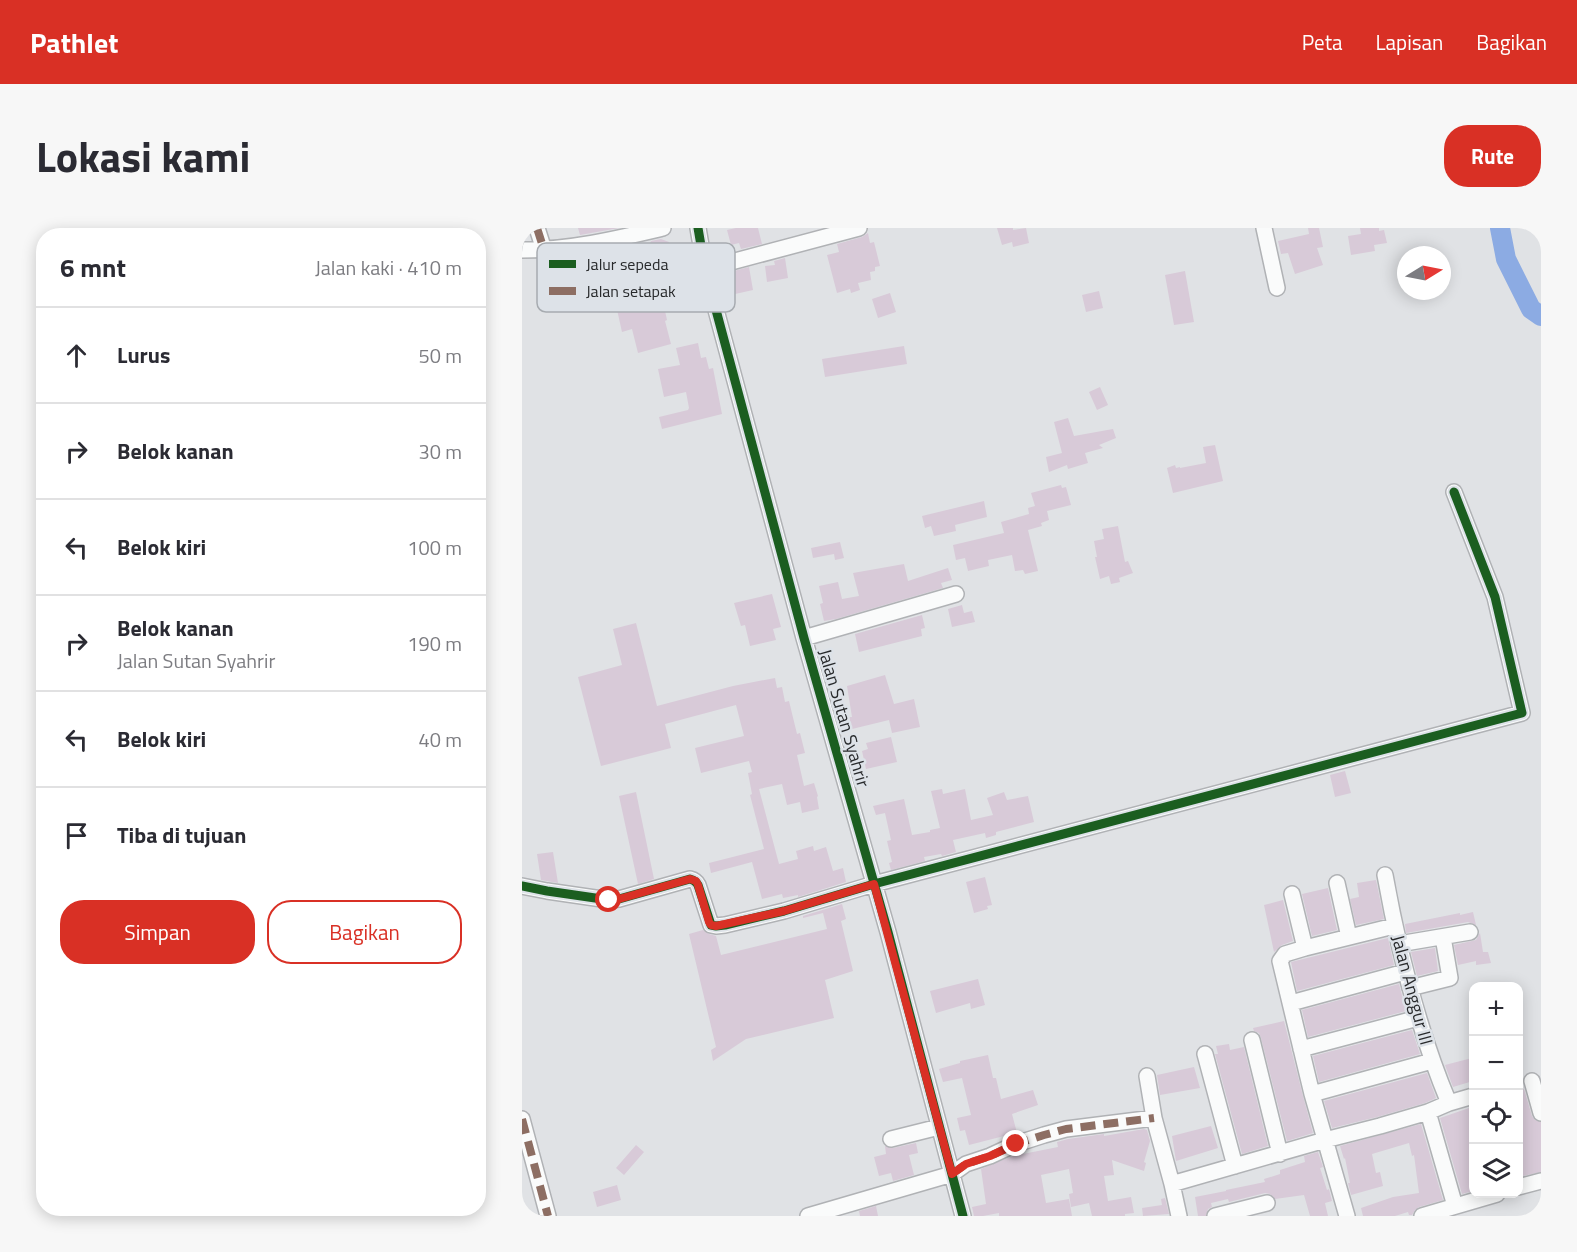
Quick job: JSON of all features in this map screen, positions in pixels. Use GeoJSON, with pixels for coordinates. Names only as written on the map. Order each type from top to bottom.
{"type":"FeatureCollection","features":[{"type":"Feature","properties":{"kind":"street"},"geometry":{"type":"LineString","coordinates":[[537,228],[542,243]]}},
{"type":"Feature","properties":{"kind":"street"},"geometry":{"type":"LineString","coordinates":[[598,243],[663,228]]}},
{"type":"Feature","properties":{"kind":"street","name":"Jalan Sutan Syahrir"},"geometry":{"type":"LineString","coordinates":[[698,228],[701,243]]}},
{"type":"Feature","properties":{"kind":"street"},"geometry":{"type":"LineString","coordinates":[[735,261],[859,228]]}},
{"type":"Feature","properties":{"kind":"street"},"geometry":{"type":"LineString","coordinates":[[1264,228],[1277,288]]}},
{"type":"Feature","properties":{"kind":"street","name":"Jalan Sutan Syahrir"},"geometry":{"type":"LineString","coordinates":[[717,312],[963,1216]]}},
{"type":"Feature","properties":{"kind":"street"},"geometry":{"type":"LineString","coordinates":[[522,886],[609,900],[690,879],[698,885],[709,922],[716,926],[784,911],[874,884],[1522,713],[1495,597],[1454,492]]}},
{"type":"Feature","properties":{"kind":"street"},"geometry":{"type":"LineString","coordinates":[[804,638],[956,594]]}},
{"type":"Feature","properties":{"kind":"street","name":"Jalan Anggur III"},"geometry":{"type":"LineString","coordinates":[[1385,875],[1405,972],[1432,1061],[1449,1102]]}},
{"type":"Feature","properties":{"kind":"street"},"geometry":{"type":"LineString","coordinates":[[1337,884],[1349,937]]}},
{"type":"Feature","properties":{"kind":"street"},"geometry":{"type":"LineString","coordinates":[[1292,894],[1305,948]]}},
{"type":"Feature","properties":{"kind":"street"},"geometry":{"type":"LineString","coordinates":[[1347,1216],[1311,1094],[1280,961],[1285,954],[1394,926]]}},
{"type":"Feature","properties":{"kind":"street"},"geometry":{"type":"LineString","coordinates":[[1399,944],[1470,932]]}},
{"type":"Feature","properties":{"kind":"street"},"geometry":{"type":"LineString","coordinates":[[1410,988],[1450,978],[1443,937]]}},
{"type":"Feature","properties":{"kind":"street"},"geometry":{"type":"LineString","coordinates":[[1291,1004],[1405,972]]}},
{"type":"Feature","properties":{"kind":"street"},"geometry":{"type":"LineString","coordinates":[[1301,1049],[1418,1018]]}},
{"type":"Feature","properties":{"kind":"street"},"geometry":{"type":"LineString","coordinates":[[1252,1040],[1280,1154]]}},
{"type":"Feature","properties":{"kind":"street"},"geometry":{"type":"LineString","coordinates":[[1205,1054],[1235,1166]]}},
{"type":"Feature","properties":{"kind":"street"},"geometry":{"type":"LineString","coordinates":[[1311,1094],[1432,1061]]}},
{"type":"Feature","properties":{"kind":"street"},"geometry":{"type":"LineString","coordinates":[[1147,1076],[1154,1118],[1179,1216]]}},
{"type":"Feature","properties":{"kind":"street"},"geometry":{"type":"LineString","coordinates":[[1530,1082],[1541,1113]]}},
{"type":"Feature","properties":{"kind":"street"},"geometry":{"type":"LineString","coordinates":[[1172,1184],[1428,1112],[1449,1102],[1469,1097]]}},
{"type":"Feature","properties":{"kind":"street"},"geometry":{"type":"LineString","coordinates":[[1428,1112],[1455,1206]]}},
{"type":"Feature","properties":{"kind":"street"},"geometry":{"type":"LineString","coordinates":[[808,1216],[952,1174],[966,1164],[1044,1135],[1066,1129],[1154,1118]]}},
{"type":"Feature","properties":{"kind":"street"},"geometry":{"type":"LineString","coordinates":[[522,1119],[548,1216]]}},
{"type":"Feature","properties":{"kind":"street"},"geometry":{"type":"LineString","coordinates":[[891,1138],[939,1127]]}},
{"type":"Feature","properties":{"kind":"street"},"geometry":{"type":"LineString","coordinates":[[1523,1186],[1541,1181]]}},
{"type":"Feature","properties":{"kind":"street"},"geometry":{"type":"LineString","coordinates":[[1422,1216],[1483,1198]]}},
{"type":"Feature","properties":{"kind":"street"},"geometry":{"type":"LineString","coordinates":[[1215,1216],[1267,1203]]}},
{"type":"Feature","properties":{"kind":"building"},"geometry":{"type":"Polygon","coordinates":[[[578,228],[619,228],[580,235],[578,228]]]}},
{"type":"Feature","properties":{"kind":"building"},"geometry":{"type":"Polygon","coordinates":[[[758,228],[762,244],[741,249],[739,243],[730,243],[727,230],[758,228]]]}},
{"type":"Feature","properties":{"kind":"building"},"geometry":{"type":"Polygon","coordinates":[[[997,228],[1013,228],[1013,230],[1026,228],[1029,243],[1013,247],[1012,242],[1002,245],[997,228]]]}},
{"type":"Feature","properties":{"kind":"building"},"geometry":{"type":"Polygon","coordinates":[[[1308,228],[1319,228],[1323,247],[1317,248],[1323,265],[1295,274],[1288,253],[1281,254],[1278,241],[1309,234],[1308,228]]]}},
{"type":"Feature","properties":{"kind":"building"},"geometry":{"type":"Polygon","coordinates":[[[1360,228],[1384,230],[1387,243],[1374,245],[1375,251],[1351,255],[1348,236],[1361,234],[1360,228]]]}},
{"type":"Feature","properties":{"kind":"building"},"geometry":{"type":"Polygon","coordinates":[[[868,233],[870,243],[874,242],[880,266],[870,272],[871,280],[858,283],[860,290],[851,293],[850,289],[837,293],[827,255],[839,252],[837,244],[868,233]]]}},
{"type":"Feature","properties":{"kind":"building"},"geometry":{"type":"Polygon","coordinates":[[[661,239],[669,242],[650,243],[661,239]]]}},
{"type":"Feature","properties":{"kind":"building"},"geometry":{"type":"Polygon","coordinates":[[[785,258],[788,278],[767,282],[765,266],[775,265],[774,261],[785,258]]]}},
{"type":"Feature","properties":{"kind":"building"},"geometry":{"type":"Polygon","coordinates":[[[749,267],[753,290],[735,294],[735,271],[749,267]]]}},
{"type":"Feature","properties":{"kind":"building"},"geometry":{"type":"Polygon","coordinates":[[[1185,271],[1194,322],[1174,325],[1165,275],[1185,271]]]}},
{"type":"Feature","properties":{"kind":"building"},"geometry":{"type":"Polygon","coordinates":[[[1099,291],[1103,308],[1086,312],[1082,295],[1099,291]]]}},
{"type":"Feature","properties":{"kind":"building"},"geometry":{"type":"Polygon","coordinates":[[[890,293],[896,312],[878,318],[872,299],[890,293]]]}},
{"type":"Feature","properties":{"kind":"building"},"geometry":{"type":"Polygon","coordinates":[[[618,312],[665,312],[667,320],[665,321],[671,344],[638,353],[632,329],[622,332],[618,312]]]}},
{"type":"Feature","properties":{"kind":"building"},"geometry":{"type":"Polygon","coordinates":[[[698,343],[701,358],[706,357],[709,369],[713,368],[722,414],[662,429],[659,417],[689,408],[686,392],[664,397],[658,369],[680,365],[676,348],[698,343]]]}},
{"type":"Feature","properties":{"kind":"building"},"geometry":{"type":"Polygon","coordinates":[[[904,346],[907,364],[825,377],[822,359],[904,346]]]}},
{"type":"Feature","properties":{"kind":"building"},"geometry":{"type":"Polygon","coordinates":[[[1100,387],[1108,405],[1097,410],[1089,392],[1100,387]]]}},
{"type":"Feature","properties":{"kind":"building"},"geometry":{"type":"Polygon","coordinates":[[[1068,418],[1074,436],[1113,429],[1116,438],[1099,445],[1103,448],[1085,453],[1088,463],[1068,469],[1067,465],[1049,472],[1046,457],[1062,453],[1054,422],[1068,418]]]}},
{"type":"Feature","properties":{"kind":"building"},"geometry":{"type":"Polygon","coordinates":[[[1215,445],[1223,481],[1173,493],[1167,468],[1175,465],[1176,468],[1180,468],[1206,463],[1203,447],[1215,445]]]}},
{"type":"Feature","properties":{"kind":"building"},"geometry":{"type":"Polygon","coordinates":[[[1061,485],[1062,488],[1066,487],[1071,505],[1047,511],[1049,520],[1041,523],[1042,526],[1028,530],[1038,571],[1025,574],[1023,570],[1015,571],[1012,555],[988,560],[989,566],[968,571],[965,558],[956,560],[953,545],[1004,533],[1001,522],[1029,514],[1028,508],[1035,506],[1031,493],[1061,485]]]}},
{"type":"Feature","properties":{"kind":"building"},"geometry":{"type":"Polygon","coordinates":[[[984,501],[987,517],[955,525],[956,531],[934,536],[931,526],[925,528],[922,516],[984,501]]]}},
{"type":"Feature","properties":{"kind":"building"},"geometry":{"type":"Polygon","coordinates":[[[1118,526],[1125,562],[1128,561],[1133,573],[1119,578],[1120,582],[1111,584],[1109,576],[1100,579],[1094,541],[1104,539],[1102,529],[1118,526]]]}},
{"type":"Feature","properties":{"kind":"building"},"geometry":{"type":"Polygon","coordinates":[[[840,542],[844,558],[835,560],[834,554],[813,558],[811,548],[840,542]]]}},
{"type":"Feature","properties":{"kind":"building"},"geometry":{"type":"Polygon","coordinates":[[[904,564],[908,581],[948,568],[952,580],[941,583],[943,588],[824,621],[819,586],[838,582],[842,599],[859,596],[853,573],[904,564]]]}},
{"type":"Feature","properties":{"kind":"building"},"geometry":{"type":"Polygon","coordinates":[[[772,594],[781,627],[773,629],[776,640],[750,646],[745,625],[741,626],[734,603],[772,594]]]}},
{"type":"Feature","properties":{"kind":"building"},"geometry":{"type":"Polygon","coordinates":[[[962,605],[964,613],[972,611],[975,622],[952,627],[948,609],[962,605]]]}},
{"type":"Feature","properties":{"kind":"building"},"geometry":{"type":"Polygon","coordinates":[[[922,615],[925,628],[921,629],[922,636],[859,652],[855,634],[922,615]]]}},
{"type":"Feature","properties":{"kind":"building"},"geometry":{"type":"Polygon","coordinates":[[[636,623],[657,706],[733,686],[775,678],[777,688],[782,687],[785,702],[789,701],[797,734],[800,733],[805,753],[797,755],[804,786],[814,783],[819,809],[802,813],[800,802],[787,805],[782,784],[759,789],[779,864],[798,859],[796,851],[813,846],[814,851],[826,847],[833,871],[843,868],[846,882],[798,897],[798,895],[783,898],[782,894],[762,899],[752,862],[711,873],[709,863],[764,849],[750,795],[752,794],[748,773],[752,772],[749,761],[701,773],[695,748],[744,736],[736,705],[665,724],[671,748],[601,766],[578,677],[622,665],[613,629],[636,623]]]}},
{"type":"Feature","properties":{"kind":"building"},"geometry":{"type":"Polygon","coordinates":[[[885,675],[894,704],[914,699],[920,727],[892,733],[889,720],[852,729],[847,686],[885,675]]]}},
{"type":"Feature","properties":{"kind":"building"},"geometry":{"type":"Polygon","coordinates":[[[891,737],[897,762],[866,769],[862,751],[868,749],[866,743],[891,737]]]}},
{"type":"Feature","properties":{"kind":"building"},"geometry":{"type":"Polygon","coordinates":[[[1345,771],[1351,793],[1335,797],[1330,775],[1345,771]]]}},
{"type":"Feature","properties":{"kind":"building"},"geometry":{"type":"Polygon","coordinates":[[[942,789],[943,794],[965,789],[971,820],[993,815],[987,798],[1004,792],[1007,800],[1028,796],[1034,822],[996,832],[996,835],[986,838],[985,833],[953,840],[956,852],[924,857],[925,861],[891,870],[889,863],[892,862],[887,841],[891,840],[885,813],[876,815],[873,806],[904,799],[912,835],[930,832],[930,830],[940,828],[931,791],[942,789]]]}},
{"type":"Feature","properties":{"kind":"building"},"geometry":{"type":"Polygon","coordinates":[[[636,792],[654,879],[638,884],[619,796],[636,792]]]}},
{"type":"Feature","properties":{"kind":"building"},"geometry":{"type":"Polygon","coordinates":[[[553,852],[558,883],[541,880],[537,854],[553,852]]]}},
{"type":"Feature","properties":{"kind":"building"},"geometry":{"type":"Polygon","coordinates":[[[985,877],[992,905],[987,906],[988,909],[974,913],[966,882],[985,877]]]}},
{"type":"Feature","properties":{"kind":"building"},"geometry":{"type":"Polygon","coordinates":[[[1376,880],[1384,919],[1356,925],[1350,899],[1359,897],[1357,883],[1376,880]]]}},
{"type":"Feature","properties":{"kind":"building"},"geometry":{"type":"Polygon","coordinates":[[[1328,888],[1337,930],[1312,936],[1302,894],[1328,888]]]}},
{"type":"Feature","properties":{"kind":"building"},"geometry":{"type":"Polygon","coordinates":[[[1283,900],[1293,941],[1282,945],[1274,952],[1264,905],[1283,900]]]}},
{"type":"Feature","properties":{"kind":"building"},"geometry":{"type":"Polygon","coordinates":[[[842,904],[846,919],[841,921],[853,971],[825,980],[834,1018],[746,1039],[713,1061],[711,1050],[716,1047],[689,934],[703,930],[716,936],[721,955],[827,929],[823,913],[803,918],[803,916],[842,904]]]}},
{"type":"Feature","properties":{"kind":"building"},"geometry":{"type":"Polygon","coordinates":[[[1473,912],[1476,925],[1468,922],[1406,933],[1405,924],[1473,912]]]}},
{"type":"Feature","properties":{"kind":"building"},"geometry":{"type":"Polygon","coordinates":[[[1480,933],[1483,952],[1488,952],[1491,963],[1476,965],[1476,961],[1458,965],[1454,945],[1476,940],[1480,933]]]}},
{"type":"Feature","properties":{"kind":"building"},"geometry":{"type":"Polygon","coordinates":[[[1388,938],[1394,965],[1297,991],[1291,962],[1388,938]]]}},
{"type":"Feature","properties":{"kind":"building"},"geometry":{"type":"Polygon","coordinates":[[[1435,948],[1438,971],[1417,976],[1411,952],[1435,948]]]}},
{"type":"Feature","properties":{"kind":"building"},"geometry":{"type":"Polygon","coordinates":[[[978,979],[985,1005],[971,1009],[970,1003],[936,1013],[930,991],[978,979]]]}},
{"type":"Feature","properties":{"kind":"building"},"geometry":{"type":"Polygon","coordinates":[[[1399,984],[1406,1011],[1308,1037],[1302,1010],[1399,984]]]}},
{"type":"Feature","properties":{"kind":"building"},"geometry":{"type":"Polygon","coordinates":[[[1284,1021],[1313,1133],[1287,1141],[1261,1038],[1253,1028],[1284,1021]]]}},
{"type":"Feature","properties":{"kind":"building"},"geometry":{"type":"Polygon","coordinates":[[[1412,1030],[1420,1054],[1319,1082],[1313,1056],[1412,1030]]]}},
{"type":"Feature","properties":{"kind":"building"},"geometry":{"type":"Polygon","coordinates":[[[1229,1044],[1230,1050],[1244,1047],[1268,1146],[1242,1154],[1215,1054],[1218,1054],[1216,1046],[1229,1044]]]}},
{"type":"Feature","properties":{"kind":"building"},"geometry":{"type":"Polygon","coordinates":[[[988,1055],[1001,1099],[1033,1090],[1038,1105],[1012,1114],[1017,1133],[1005,1138],[1004,1136],[969,1145],[965,1130],[960,1131],[957,1118],[971,1115],[962,1078],[943,1082],[939,1069],[960,1063],[960,1061],[988,1055]]]}},
{"type":"Feature","properties":{"kind":"building"},"geometry":{"type":"Polygon","coordinates":[[[1469,1059],[1469,1082],[1453,1087],[1445,1065],[1469,1059]]]}},
{"type":"Feature","properties":{"kind":"building"},"geometry":{"type":"Polygon","coordinates":[[[1194,1067],[1200,1088],[1160,1095],[1157,1075],[1194,1067]]]}},
{"type":"Feature","properties":{"kind":"building"},"geometry":{"type":"Polygon","coordinates":[[[1427,1073],[1436,1098],[1377,1117],[1332,1128],[1324,1101],[1427,1073]]]}},
{"type":"Feature","properties":{"kind":"building"},"geometry":{"type":"Polygon","coordinates":[[[1523,1090],[1532,1116],[1541,1122],[1541,1172],[1523,1176],[1523,1090]]]}},
{"type":"Feature","properties":{"kind":"building"},"geometry":{"type":"Polygon","coordinates":[[[1469,1108],[1469,1192],[1462,1194],[1440,1118],[1469,1108]]]}},
{"type":"Feature","properties":{"kind":"building"},"geometry":{"type":"Polygon","coordinates":[[[1421,1124],[1443,1200],[1419,1207],[1412,1215],[1408,1212],[1395,1216],[1363,1216],[1361,1208],[1393,1197],[1419,1193],[1414,1155],[1412,1156],[1409,1143],[1372,1154],[1376,1173],[1380,1172],[1383,1186],[1351,1195],[1345,1158],[1340,1146],[1421,1124]]]}},
{"type":"Feature","properties":{"kind":"building"},"geometry":{"type":"Polygon","coordinates":[[[1211,1126],[1218,1148],[1176,1161],[1172,1136],[1211,1126]]]}},
{"type":"Feature","properties":{"kind":"building"},"geometry":{"type":"Polygon","coordinates":[[[1147,1130],[1150,1141],[1144,1171],[1112,1160],[1114,1175],[1104,1176],[1108,1201],[1131,1197],[1134,1213],[1125,1214],[1125,1216],[1092,1216],[1089,1203],[1071,1207],[1069,1194],[1073,1193],[1069,1169],[1041,1175],[1046,1203],[1069,1199],[1072,1216],[999,1216],[999,1213],[974,1216],[972,1207],[986,1204],[981,1169],[1022,1152],[1023,1154],[1058,1147],[1057,1142],[1068,1139],[1147,1130]]]}},
{"type":"Feature","properties":{"kind":"building"},"geometry":{"type":"Polygon","coordinates":[[[916,1143],[918,1153],[909,1155],[914,1175],[893,1181],[891,1173],[879,1176],[874,1157],[886,1154],[885,1146],[893,1148],[916,1143]]]}},
{"type":"Feature","properties":{"kind":"building"},"geometry":{"type":"Polygon","coordinates":[[[636,1145],[644,1152],[624,1175],[616,1168],[636,1145]]]}},
{"type":"Feature","properties":{"kind":"building"},"geometry":{"type":"Polygon","coordinates":[[[1318,1152],[1323,1167],[1320,1168],[1332,1201],[1325,1203],[1328,1216],[1310,1216],[1304,1195],[1275,1199],[1265,1193],[1229,1202],[1228,1199],[1211,1203],[1212,1207],[1208,1209],[1206,1216],[1198,1216],[1195,1197],[1265,1182],[1264,1179],[1280,1174],[1280,1170],[1305,1162],[1304,1156],[1318,1152]]]}},
{"type":"Feature","properties":{"kind":"building"},"geometry":{"type":"Polygon","coordinates":[[[617,1185],[621,1200],[597,1207],[593,1192],[617,1185]]]}},
{"type":"Feature","properties":{"kind":"building"},"geometry":{"type":"Polygon","coordinates":[[[1165,1198],[1169,1214],[1143,1216],[1142,1208],[1162,1205],[1161,1199],[1165,1198]]]}},
{"type":"Feature","properties":{"kind":"building"},"geometry":{"type":"Polygon","coordinates":[[[876,1206],[878,1216],[860,1216],[859,1211],[876,1206]]]}},
{"type":"Feature","properties":{"kind":"waterway"},"geometry":{"type":"LineString","coordinates":[[1500,228],[1506,259],[1531,309],[1541,316]]}},
{"type":"Feature","properties":{"kind":"marked path"},"geometry":{"type":"LineString","coordinates":[[537,228],[542,243]]}},
{"type":"Feature","properties":{"kind":"marked path"},"geometry":{"type":"LineString","coordinates":[[952,1174],[966,1164],[1044,1135],[1066,1129],[1154,1118]]}},
{"type":"Feature","properties":{"kind":"marked path"},"geometry":{"type":"LineString","coordinates":[[522,1119],[548,1216]]}},
{"type":"Feature","properties":{"kind":"cycle path"},"geometry":{"type":"LineString","coordinates":[[698,228],[701,243]]}},
{"type":"Feature","properties":{"kind":"cycle path"},"geometry":{"type":"LineString","coordinates":[[717,312],[804,638],[888,932],[963,1216]]}},
{"type":"Feature","properties":{"kind":"cycle path"},"geometry":{"type":"LineString","coordinates":[[522,886],[609,900],[690,879],[698,885],[711,925],[725,925],[1522,713],[1495,597],[1454,492]]}},
{"type":"Feature","properties":{"kind":"route"},"geometry":{"type":"LineString","coordinates":[[609,900],[690,879],[696,881],[709,922],[716,926],[784,911],[874,884],[952,1174],[966,1164],[1016,1144]]}}]}
